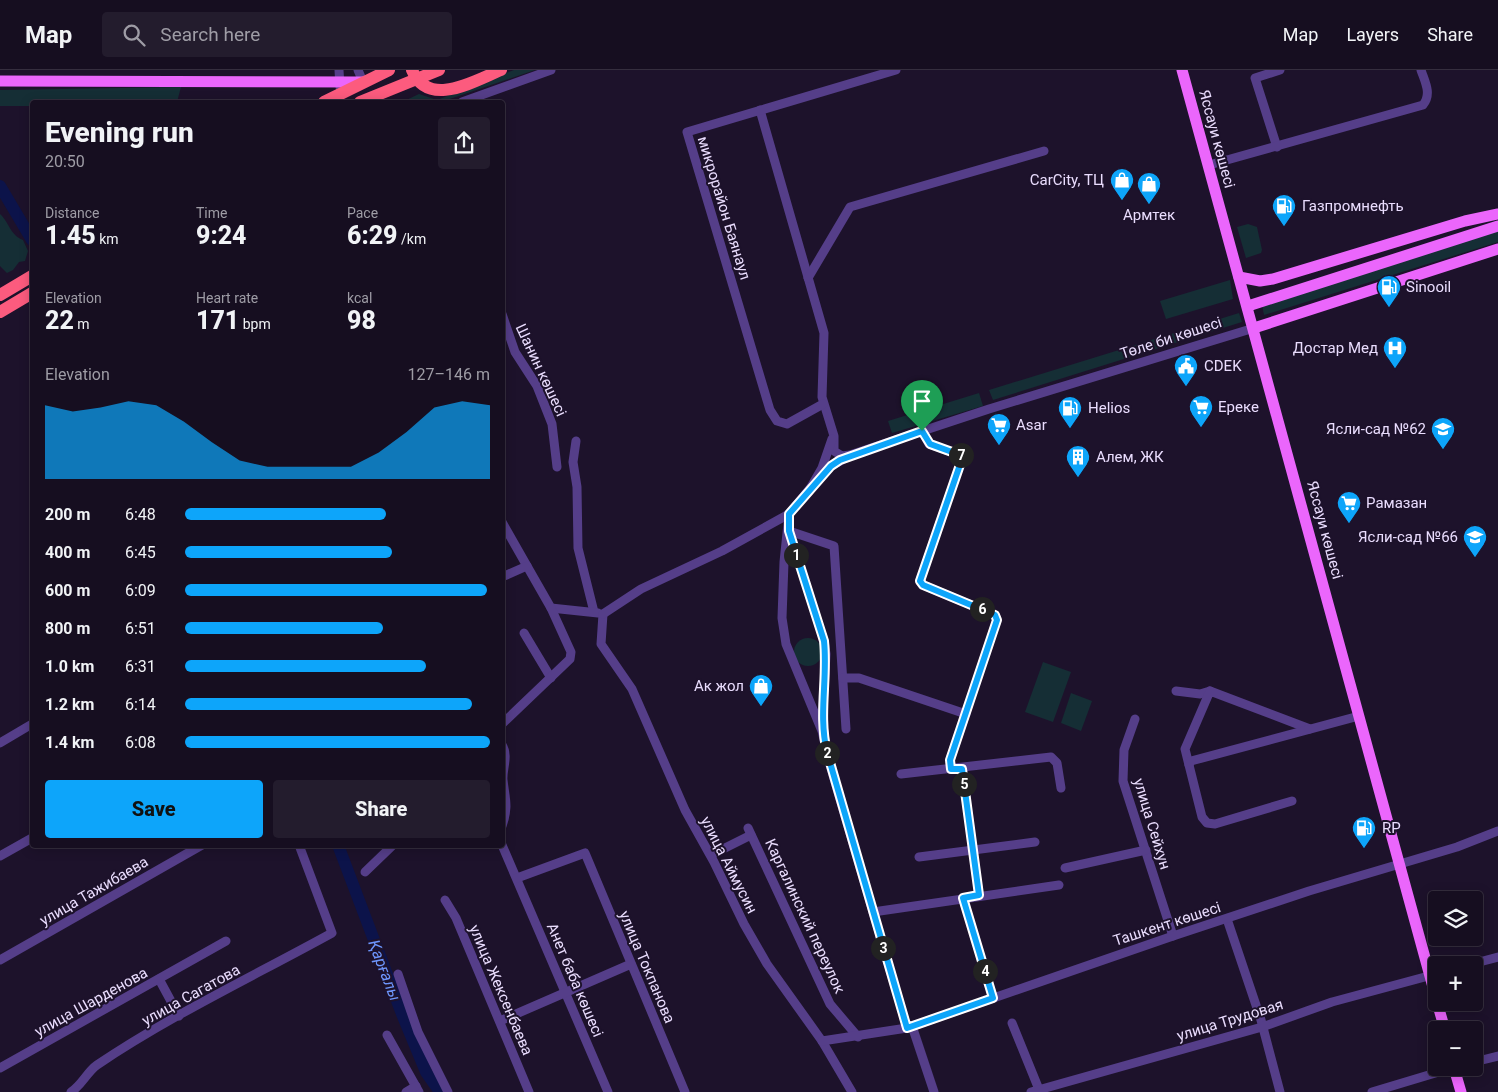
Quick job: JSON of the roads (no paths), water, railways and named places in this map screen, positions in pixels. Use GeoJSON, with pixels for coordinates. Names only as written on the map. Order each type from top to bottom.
{"type":"FeatureCollection","features":[{"type":"Feature","properties":{"kind":"highway"},"geometry":{"type":"LineString","coordinates":[[326,100],[339,82],[363,82],[389,70]]}},
{"type":"Feature","properties":{"kind":"highway"},"geometry":{"type":"LineString","coordinates":[[412,70],[416,79],[426,87],[440,91],[456,88],[501,70]]}},
{"type":"Feature","properties":{"kind":"highway"},"geometry":{"type":"LineString","coordinates":[[365,100],[439,70]]}},
{"type":"Feature","properties":{"kind":"highway"},"geometry":{"type":"LineString","coordinates":[[0,295],[30,277]]}},
{"type":"Feature","properties":{"kind":"highway"},"geometry":{"type":"LineString","coordinates":[[0,312],[30,294]]}},
{"type":"Feature","properties":{"kind":"main road","name":"Яссауи көшесі"},"geometry":{"type":"LineString","coordinates":[[1182,70],[1400,863],[1428,957]]}},
{"type":"Feature","properties":{"kind":"main road"},"geometry":{"type":"LineString","coordinates":[[0,81],[339,82]]}},
{"type":"Feature","properties":{"kind":"main road"},"geometry":{"type":"LineString","coordinates":[[1239,277],[1260,280],[1273,279],[1465,221],[1498,214]]}},
{"type":"Feature","properties":{"kind":"main road"},"geometry":{"type":"LineString","coordinates":[[1248,306],[1498,226]]}},
{"type":"Feature","properties":{"kind":"main road","name":"Төле би көшесі"},"geometry":{"type":"LineString","coordinates":[[1254,328],[1498,249]]}},
{"type":"Feature","properties":{"kind":"main road"},"geometry":{"type":"LineString","coordinates":[[1456,1076],[1461,1092]]}},
{"type":"Feature","properties":{"kind":"street"},"geometry":{"type":"LineString","coordinates":[[358,70],[363,82]]}},
{"type":"Feature","properties":{"kind":"street"},"geometry":{"type":"LineString","coordinates":[[468,100],[550,70]]}},
{"type":"Feature","properties":{"kind":"street","name":"микрорайон Баянаул"},"geometry":{"type":"LineString","coordinates":[[823,404],[787,424],[777,421],[770,410],[687,132],[896,70]]}},
{"type":"Feature","properties":{"kind":"street"},"geometry":{"type":"LineString","coordinates":[[1277,147],[1255,78],[1280,70]]}},
{"type":"Feature","properties":{"kind":"street"},"geometry":{"type":"LineString","coordinates":[[1209,166],[1423,106],[1427,100],[1428,93],[1421,70]]}},
{"type":"Feature","properties":{"kind":"street"},"geometry":{"type":"LineString","coordinates":[[760,110],[824,333],[823,404],[834,436],[834,450],[842,456],[853,454]]}},
{"type":"Feature","properties":{"kind":"street"},"geometry":{"type":"LineString","coordinates":[[808,278],[850,207],[1044,151]]}},
{"type":"Feature","properties":{"kind":"street","name":"Шанин көшесі"},"geometry":{"type":"LineString","coordinates":[[505,323],[515,352],[537,386],[552,424],[557,468]]}},
{"type":"Feature","properties":{"kind":"street","name":"Төле би көшесі"},"geometry":{"type":"LineString","coordinates":[[811,487],[831,466],[853,454],[1254,328]]}},
{"type":"Feature","properties":{"kind":"street"},"geometry":{"type":"LineString","coordinates":[[922,431],[930,444],[963,456],[920,581],[923,585],[995,615],[997,620],[950,760],[951,769]]}},
{"type":"Feature","properties":{"kind":"street"},"geometry":{"type":"LineString","coordinates":[[551,608],[599,613],[641,589],[722,551],[789,514],[811,487],[822,468],[834,436]]}},
{"type":"Feature","properties":{"kind":"street","name":"улица Аймусин"},"geometry":{"type":"LineString","coordinates":[[576,441],[573,462],[577,487],[578,548],[599,613],[601,644],[632,689],[684,810],[711,855],[744,924],[767,964],[822,1041],[852,1092]]}},
{"type":"Feature","properties":{"kind":"street"},"geometry":{"type":"LineString","coordinates":[[789,514],[789,531],[784,562],[782,618],[786,644],[822,731],[830,765],[873,912],[909,1027],[934,1092]]}},
{"type":"Feature","properties":{"kind":"street"},"geometry":{"type":"LineString","coordinates":[[505,528],[525,567],[551,608],[572,656],[505,721]]}},
{"type":"Feature","properties":{"kind":"street"},"geometry":{"type":"LineString","coordinates":[[789,531],[834,546],[846,730]]}},
{"type":"Feature","properties":{"kind":"street"},"geometry":{"type":"LineString","coordinates":[[789,531],[824,641],[826,654],[822,731]]}},
{"type":"Feature","properties":{"kind":"street"},"geometry":{"type":"LineString","coordinates":[[505,575],[525,567]]}},
{"type":"Feature","properties":{"kind":"street"},"geometry":{"type":"LineString","coordinates":[[524,633],[551,678]]}},
{"type":"Feature","properties":{"kind":"street"},"geometry":{"type":"LineString","coordinates":[[843,678],[859,678],[966,714]]}},
{"type":"Feature","properties":{"kind":"street"},"geometry":{"type":"LineString","coordinates":[[1176,691],[1200,694],[1210,691],[1311,729]]}},
{"type":"Feature","properties":{"kind":"street"},"geometry":{"type":"LineString","coordinates":[[1210,691],[1185,749],[1202,817],[1207,823],[1215,824],[1292,801]]}},
{"type":"Feature","properties":{"kind":"street"},"geometry":{"type":"LineString","coordinates":[[1189,765],[1192,761],[1360,716]]}},
{"type":"Feature","properties":{"kind":"street","name":"улица Сейхун"},"geometry":{"type":"LineString","coordinates":[[1135,719],[1124,750],[1122,771],[1126,791],[1172,936]]}},
{"type":"Feature","properties":{"kind":"street"},"geometry":{"type":"LineString","coordinates":[[0,743],[30,725]]}},
{"type":"Feature","properties":{"kind":"street"},"geometry":{"type":"LineString","coordinates":[[901,774],[962,769],[1051,757],[1057,763],[1061,788]]}},
{"type":"Feature","properties":{"kind":"street"},"geometry":{"type":"LineString","coordinates":[[962,769],[979,895]]}},
{"type":"Feature","properties":{"kind":"street"},"geometry":{"type":"LineString","coordinates":[[505,789],[507,798],[505,809]]}},
{"type":"Feature","properties":{"kind":"street","name":"Ташкент көшесі"},"geometry":{"type":"LineString","coordinates":[[822,1041],[858,1037],[909,1027],[1172,936],[1400,863],[1457,847],[1498,831]]}},
{"type":"Feature","properties":{"kind":"street","name":"Каргалинский переулок"},"geometry":{"type":"LineString","coordinates":[[711,855],[750,832],[830,1004],[858,1037]]}},
{"type":"Feature","properties":{"kind":"street"},"geometry":{"type":"LineString","coordinates":[[0,856],[30,839]]}},
{"type":"Feature","properties":{"kind":"street"},"geometry":{"type":"LineString","coordinates":[[919,857],[1035,842]]}},
{"type":"Feature","properties":{"kind":"street","name":"улица Тажибаева"},"geometry":{"type":"LineString","coordinates":[[0,960],[197,848]]}},
{"type":"Feature","properties":{"kind":"street","name":"улица Сагатова"},"geometry":{"type":"LineString","coordinates":[[71,1092],[77,1089],[95,1066],[179,1016],[332,933],[300,848]]}},
{"type":"Feature","properties":{"kind":"street"},"geometry":{"type":"LineString","coordinates":[[365,872],[390,848]]}},
{"type":"Feature","properties":{"kind":"street","name":"Анет баба көшесі"},"geometry":{"type":"LineString","coordinates":[[503,848],[608,1092]]}},
{"type":"Feature","properties":{"kind":"street"},"geometry":{"type":"LineString","coordinates":[[1066,868],[1146,850]]}},
{"type":"Feature","properties":{"kind":"street","name":"улица Токпанова"},"geometry":{"type":"LineString","coordinates":[[517,878],[585,853],[685,1092]]}},
{"type":"Feature","properties":{"kind":"street"},"geometry":{"type":"LineString","coordinates":[[873,912],[1059,884]]}},
{"type":"Feature","properties":{"kind":"street"},"geometry":{"type":"LineString","coordinates":[[963,898],[993,998]]}},
{"type":"Feature","properties":{"kind":"street","name":"улица Жексенбаева"},"geometry":{"type":"LineString","coordinates":[[445,900],[456,918],[529,1092]]}},
{"type":"Feature","properties":{"kind":"street"},"geometry":{"type":"LineString","coordinates":[[1227,918],[1262,1027],[1280,1092]]}},
{"type":"Feature","properties":{"kind":"street"},"geometry":{"type":"LineString","coordinates":[[159,979],[226,940]]}},
{"type":"Feature","properties":{"kind":"street"},"geometry":{"type":"LineString","coordinates":[[1483,961],[1498,957]]}},
{"type":"Feature","properties":{"kind":"street"},"geometry":{"type":"LineString","coordinates":[[500,1021],[566,994],[631,964]]}},
{"type":"Feature","properties":{"kind":"street"},"geometry":{"type":"LineString","coordinates":[[398,974],[418,1032],[448,1092]]}},
{"type":"Feature","properties":{"kind":"street","name":"улица Трудовая"},"geometry":{"type":"LineString","coordinates":[[1037,1091],[1262,1027],[1332,1002],[1428,975]]}},
{"type":"Feature","properties":{"kind":"street","name":"улица Шарденова"},"geometry":{"type":"LineString","coordinates":[[0,1068],[159,979],[179,1016]]}},
{"type":"Feature","properties":{"kind":"street"},"geometry":{"type":"LineString","coordinates":[[1012,1023],[1037,1091]]}},
{"type":"Feature","properties":{"kind":"street"},"geometry":{"type":"LineString","coordinates":[[387,1035],[418,1089],[406,1092]]}},
{"type":"Feature","properties":{"kind":"street"},"geometry":{"type":"LineString","coordinates":[[1483,1060],[1498,1056]]}},
{"type":"Feature","properties":{"kind":"street"},"geometry":{"type":"LineString","coordinates":[[1372,1092],[1428,1075]]}},
{"type":"Feature","properties":{"kind":"waterway","name":"Қарғалы"},"geometry":{"type":"LineString","coordinates":[[0,186],[30,237]]}},
{"type":"Feature","properties":{"kind":"waterway","name":"Қарғалы"},"geometry":{"type":"LineString","coordinates":[[339,848],[402,1014],[426,1072],[440,1092]]}},
{"type":"Feature","properties":{"kind":"place","name":"CarCity, ТЦ"},"geometry":{"type":"Point","coordinates":[1122,201]}},
{"type":"Feature","properties":{"kind":"place","name":"Армтек"},"geometry":{"type":"Point","coordinates":[1149,205]}},
{"type":"Feature","properties":{"kind":"place","name":"Газпромнефть"},"geometry":{"type":"Point","coordinates":[1284,227]}},
{"type":"Feature","properties":{"kind":"place","name":"Sinooil"},"geometry":{"type":"Point","coordinates":[1389,308]}},
{"type":"Feature","properties":{"kind":"place","name":"Достар Мед"},"geometry":{"type":"Point","coordinates":[1395,369]}},
{"type":"Feature","properties":{"kind":"place","name":"CDEK"},"geometry":{"type":"Point","coordinates":[1186,387]}},
{"type":"Feature","properties":{"kind":"place","name":"Ереке"},"geometry":{"type":"Point","coordinates":[1201,428]}},
{"type":"Feature","properties":{"kind":"place","name":"Helios"},"geometry":{"type":"Point","coordinates":[1070,429]}},
{"type":"Feature","properties":{"kind":"place","name":"Asar"},"geometry":{"type":"Point","coordinates":[999,446]}},
{"type":"Feature","properties":{"kind":"place","name":"Ясли-сад №62"},"geometry":{"type":"Point","coordinates":[1443,450]}},
{"type":"Feature","properties":{"kind":"place","name":"Алем, ЖК"},"geometry":{"type":"Point","coordinates":[1078,478]}},
{"type":"Feature","properties":{"kind":"place","name":"Рамазан"},"geometry":{"type":"Point","coordinates":[1349,524]}},
{"type":"Feature","properties":{"kind":"place","name":"Ясли-сад №66"},"geometry":{"type":"Point","coordinates":[1475,558]}},
{"type":"Feature","properties":{"kind":"place","name":"Ак жол"},"geometry":{"type":"Point","coordinates":[761,707]}},
{"type":"Feature","properties":{"kind":"place","name":"RP"},"geometry":{"type":"Point","coordinates":[1364,849]}}]}
